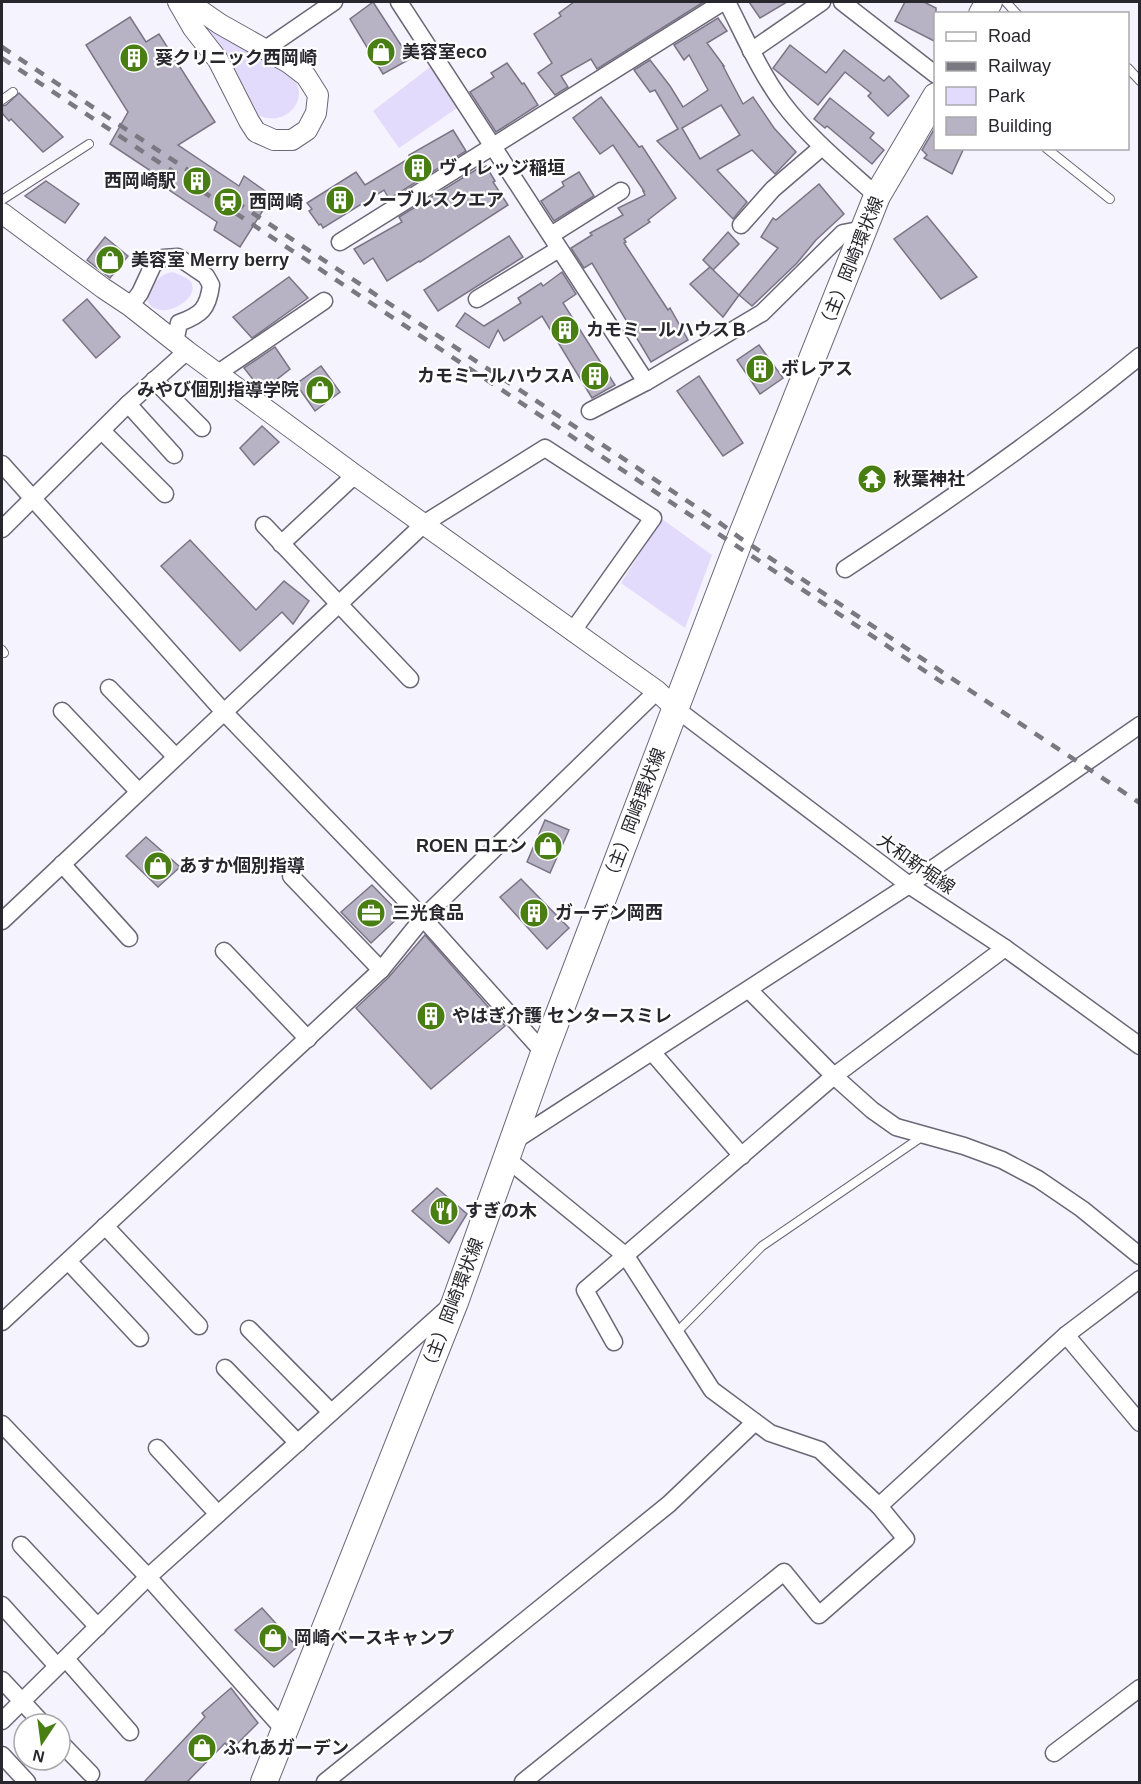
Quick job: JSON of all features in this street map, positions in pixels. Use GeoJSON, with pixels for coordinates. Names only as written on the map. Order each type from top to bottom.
{"type":"FeatureCollection","features":[{"type":"Feature","properties":{"kind":"main road","name":"（主）岡崎環状線"},"geometry":{"type":"LineString","coordinates":[[264,1782],[455,1302],[666,700],[732,558],[877,196],[934,99]]}},
{"type":"Feature","properties":{"kind":"street"},"geometry":{"type":"LineString","coordinates":[[178,2],[193,28],[218,60],[256,132],[274,140],[292,140],[307,130],[316,113],[318,95],[306,76],[289,63],[188,2]]}},
{"type":"Feature","properties":{"kind":"street"},"geometry":{"type":"LineString","coordinates":[[264,50],[334,2]]}},
{"type":"Feature","properties":{"kind":"street"},"geometry":{"type":"LineString","coordinates":[[399,2],[646,382]]}},
{"type":"Feature","properties":{"kind":"street"},"geometry":{"type":"LineString","coordinates":[[340,242],[725,2],[751,51],[782,101],[822,147],[877,196]]}},
{"type":"Feature","properties":{"kind":"street"},"geometry":{"type":"LineString","coordinates":[[751,51],[822,2]]}},
{"type":"Feature","properties":{"kind":"street"},"geometry":{"type":"LineString","coordinates":[[843,2],[934,73]]}},
{"type":"Feature","properties":{"kind":"street"},"geometry":{"type":"LineString","coordinates":[[741,225],[773,189],[822,147]]}},
{"type":"Feature","properties":{"kind":"street"},"geometry":{"type":"LineString","coordinates":[[477,298],[555,242],[621,190]]}},
{"type":"Feature","properties":{"kind":"street"},"geometry":{"type":"LineString","coordinates":[[2,213],[355,475],[425,523],[666,700],[423,918],[381,970],[2,1322]]}},
{"type":"Feature","properties":{"kind":"street"},"geometry":{"type":"LineString","coordinates":[[590,411],[646,382],[762,313],[843,233],[864,229]]}},
{"type":"Feature","properties":{"kind":"street"},"geometry":{"type":"LineString","coordinates":[[2,529],[154,380],[181,347],[179,323],[197,316],[206,305],[211,285],[206,276],[178,256],[163,258],[153,265],[140,293],[130,306]]}},
{"type":"Feature","properties":{"kind":"street"},"geometry":{"type":"LineString","coordinates":[[218,373],[324,301]]}},
{"type":"Feature","properties":{"kind":"street"},"geometry":{"type":"LineString","coordinates":[[845,569],[959,494],[1082,404],[1140,356]]}},
{"type":"Feature","properties":{"kind":"street"},"geometry":{"type":"LineString","coordinates":[[154,380],[202,428]]}},
{"type":"Feature","properties":{"kind":"street"},"geometry":{"type":"LineString","coordinates":[[128,404],[174,454]]}},
{"type":"Feature","properties":{"kind":"street"},"geometry":{"type":"LineString","coordinates":[[102,431],[165,494]]}},
{"type":"Feature","properties":{"kind":"street"},"geometry":{"type":"LineString","coordinates":[[2,921],[425,523],[545,448],[653,518],[572,632]]}},
{"type":"Feature","properties":{"kind":"street"},"geometry":{"type":"LineString","coordinates":[[2,464],[223,711],[423,918],[544,1053]]}},
{"type":"Feature","properties":{"kind":"street"},"geometry":{"type":"LineString","coordinates":[[281,544],[355,475]]}},
{"type":"Feature","properties":{"kind":"street"},"geometry":{"type":"LineString","coordinates":[[264,525],[410,679]]}},
{"type":"Feature","properties":{"kind":"street"},"geometry":{"type":"LineString","coordinates":[[109,688],[175,756]]}},
{"type":"Feature","properties":{"kind":"street","name":"大和新堀線"},"geometry":{"type":"LineString","coordinates":[[666,700],[909,885],[1005,948],[1140,1046]]}},
{"type":"Feature","properties":{"kind":"street"},"geometry":{"type":"LineString","coordinates":[[62,711],[138,791]]}},
{"type":"Feature","properties":{"kind":"street"},"geometry":{"type":"LineString","coordinates":[[523,1782],[784,1572],[819,1615],[906,1539],[879,1506],[820,1450],[770,1433],[712,1390],[626,1256],[508,1151],[652,1052],[909,885],[1140,725]]}},
{"type":"Feature","properties":{"kind":"street"},"geometry":{"type":"LineString","coordinates":[[62,864],[129,938]]}},
{"type":"Feature","properties":{"kind":"street"},"geometry":{"type":"LineString","coordinates":[[291,876],[381,970]]}},
{"type":"Feature","properties":{"kind":"street"},"geometry":{"type":"LineString","coordinates":[[614,1342],[585,1290],[834,1076],[1005,948]]}},
{"type":"Feature","properties":{"kind":"street"},"geometry":{"type":"LineString","coordinates":[[224,951],[308,1039]]}},
{"type":"Feature","properties":{"kind":"street"},"geometry":{"type":"LineString","coordinates":[[749,990],[834,1076],[872,1110],[896,1127],[964,1146],[1002,1160],[1038,1179],[1082,1209],[1140,1256]]}},
{"type":"Feature","properties":{"kind":"street"},"geometry":{"type":"LineString","coordinates":[[652,1052],[742,1156]]}},
{"type":"Feature","properties":{"kind":"street"},"geometry":{"type":"LineString","coordinates":[[105,1226],[199,1326]]}},
{"type":"Feature","properties":{"kind":"street"},"geometry":{"type":"LineString","coordinates":[[69,1261],[140,1338]]}},
{"type":"Feature","properties":{"kind":"street"},"geometry":{"type":"LineString","coordinates":[[879,1506],[1066,1335],[1140,1279]]}},
{"type":"Feature","properties":{"kind":"street"},"geometry":{"type":"LineString","coordinates":[[2,1721],[148,1577],[455,1302]]}},
{"type":"Feature","properties":{"kind":"street"},"geometry":{"type":"LineString","coordinates":[[249,1329],[331,1412]]}},
{"type":"Feature","properties":{"kind":"street"},"geometry":{"type":"LineString","coordinates":[[1066,1335],[1140,1423]]}},
{"type":"Feature","properties":{"kind":"street"},"geometry":{"type":"LineString","coordinates":[[225,1368],[298,1443]]}},
{"type":"Feature","properties":{"kind":"street"},"geometry":{"type":"LineString","coordinates":[[325,1782],[669,1504],[755,1422]]}},
{"type":"Feature","properties":{"kind":"street"},"geometry":{"type":"LineString","coordinates":[[2,1424],[148,1577],[285,1731]]}},
{"type":"Feature","properties":{"kind":"street"},"geometry":{"type":"LineString","coordinates":[[157,1448],[218,1514]]}},
{"type":"Feature","properties":{"kind":"street"},"geometry":{"type":"LineString","coordinates":[[21,1545],[98,1627]]}},
{"type":"Feature","properties":{"kind":"street"},"geometry":{"type":"LineString","coordinates":[[2,1605],[130,1732]]}},
{"type":"Feature","properties":{"kind":"street"},"geometry":{"type":"LineString","coordinates":[[2,1680],[31,1712]]}},
{"type":"Feature","properties":{"kind":"street"},"geometry":{"type":"LineString","coordinates":[[1054,1753],[1140,1688]]}},
{"type":"Feature","properties":{"kind":"street"},"geometry":{"type":"LineString","coordinates":[[72,1754],[91,1774]]}},
{"type":"Feature","properties":{"kind":"street"},"geometry":{"type":"LineString","coordinates":[[2,1755],[27,1782]]}},
{"type":"Feature","properties":{"kind":"lane"},"geometry":{"type":"LineString","coordinates":[[1129,69],[1140,81]]}},
{"type":"Feature","properties":{"kind":"lane"},"geometry":{"type":"LineString","coordinates":[[2,100],[13,92]]}},
{"type":"Feature","properties":{"kind":"lane"},"geometry":{"type":"LineString","coordinates":[[2,200],[89,144]]}},
{"type":"Feature","properties":{"kind":"lane"},"geometry":{"type":"LineString","coordinates":[[1049,150],[1110,199]]}},
{"type":"Feature","properties":{"kind":"lane"},"geometry":{"type":"LineString","coordinates":[[676,1333],[762,1246],[925,1135]]}},
{"type":"Feature","properties":{"kind":"green space"},"geometry":{"type":"Polygon","coordinates":[[[188,7],[233,41],[277,65],[292,77],[299,94],[293,109],[278,118],[258,115],[228,59],[188,7]]]}},
{"type":"Feature","properties":{"kind":"green space"},"geometry":{"type":"Polygon","coordinates":[[[430,67],[460,106],[399,148],[373,111],[430,67]]]}},
{"type":"Feature","properties":{"kind":"green space"},"geometry":{"type":"Polygon","coordinates":[[[173,272],[190,281],[193,288],[191,295],[178,306],[169,309],[160,310],[153,307],[147,300],[154,286],[163,275],[173,272]]]}},
{"type":"Feature","properties":{"kind":"green space"},"geometry":{"type":"Polygon","coordinates":[[[662,519],[712,555],[685,628],[621,583],[662,519]]]}},
{"type":"Feature","properties":{"kind":"building"},"geometry":{"type":"Polygon","coordinates":[[[373,2],[410,59],[383,74],[350,19],[373,2]]]}},
{"type":"Feature","properties":{"kind":"building"},"geometry":{"type":"Polygon","coordinates":[[[574,2],[702,3],[597,69],[591,59],[561,76],[568,87],[555,95],[538,73],[552,63],[534,34],[561,16],[559,13],[574,2]]]}},
{"type":"Feature","properties":{"kind":"building"},"geometry":{"type":"Polygon","coordinates":[[[749,2],[787,2],[760,18],[749,2]]]}},
{"type":"Feature","properties":{"kind":"building"},"geometry":{"type":"Polygon","coordinates":[[[905,2],[924,2],[936,8],[934,41],[895,21],[905,2]]]}},
{"type":"Feature","properties":{"kind":"building"},"geometry":{"type":"Polygon","coordinates":[[[130,17],[146,42],[159,34],[215,122],[178,145],[239,186],[244,176],[272,196],[240,247],[214,230],[217,222],[160,184],[163,179],[110,144],[128,112],[86,45],[130,17]]]}},
{"type":"Feature","properties":{"kind":"building"},"geometry":{"type":"Polygon","coordinates":[[[718,18],[727,31],[707,43],[724,66],[743,104],[753,97],[774,128],[796,152],[775,174],[752,150],[717,170],[747,202],[733,219],[657,141],[678,129],[655,90],[650,92],[634,70],[650,60],[683,107],[708,90],[689,55],[684,60],[674,45],[718,18]],[[721,105],[682,128],[700,159],[740,135],[721,105]]]}},
{"type":"Feature","properties":{"kind":"building"},"geometry":{"type":"Polygon","coordinates":[[[790,45],[826,73],[844,50],[884,81],[889,76],[909,96],[888,116],[868,96],[871,93],[845,72],[818,105],[773,68],[790,45]]]}},
{"type":"Feature","properties":{"kind":"building"},"geometry":{"type":"Polygon","coordinates":[[[507,63],[522,84],[524,83],[538,105],[496,132],[470,92],[494,77],[491,73],[507,63]]]}},
{"type":"Feature","properties":{"kind":"building"},"geometry":{"type":"Polygon","coordinates":[[[19,93],[63,137],[43,152],[11,119],[9,121],[2,113],[2,106],[19,93]]]}},
{"type":"Feature","properties":{"kind":"building"},"geometry":{"type":"Polygon","coordinates":[[[601,97],[639,147],[642,146],[676,198],[648,220],[650,222],[624,239],[626,242],[624,243],[668,310],[670,308],[688,340],[651,362],[592,263],[584,268],[571,248],[592,235],[590,233],[623,215],[618,208],[645,195],[613,145],[600,154],[573,118],[601,97]]]}},
{"type":"Feature","properties":{"kind":"building"},"geometry":{"type":"Polygon","coordinates":[[[830,98],[874,133],[870,138],[884,150],[872,164],[827,126],[825,128],[814,119],[830,98]]]}},
{"type":"Feature","properties":{"kind":"building"},"geometry":{"type":"Polygon","coordinates":[[[934,129],[934,150],[963,150],[952,174],[924,158],[927,155],[922,150],[934,129]]]}},
{"type":"Feature","properties":{"kind":"building"},"geometry":{"type":"Polygon","coordinates":[[[453,130],[466,151],[389,199],[384,190],[323,228],[309,211],[312,209],[307,203],[356,172],[365,185],[410,158],[409,155],[453,130]]]}},
{"type":"Feature","properties":{"kind":"building"},"geometry":{"type":"Polygon","coordinates":[[[486,166],[508,205],[387,281],[373,258],[364,264],[354,249],[402,222],[399,217],[477,169],[478,171],[486,166]]]}},
{"type":"Feature","properties":{"kind":"building"},"geometry":{"type":"Polygon","coordinates":[[[579,172],[594,196],[554,221],[541,201],[564,186],[562,182],[579,172]]]}},
{"type":"Feature","properties":{"kind":"building"},"geometry":{"type":"Polygon","coordinates":[[[46,181],[79,204],[65,223],[25,196],[46,181]]]}},
{"type":"Feature","properties":{"kind":"building"},"geometry":{"type":"Polygon","coordinates":[[[819,184],[844,214],[752,306],[739,295],[778,248],[761,237],[773,218],[776,220],[819,184]]]}},
{"type":"Feature","properties":{"kind":"building"},"geometry":{"type":"Polygon","coordinates":[[[927,216],[977,277],[941,299],[894,239],[927,216]]]}},
{"type":"Feature","properties":{"kind":"building"},"geometry":{"type":"Polygon","coordinates":[[[728,232],[739,244],[713,270],[703,260],[728,232]]]}},
{"type":"Feature","properties":{"kind":"building"},"geometry":{"type":"Polygon","coordinates":[[[509,236],[523,257],[438,311],[424,290],[509,236]]]}},
{"type":"Feature","properties":{"kind":"building"},"geometry":{"type":"Polygon","coordinates":[[[105,237],[128,256],[110,278],[87,260],[105,237]]]}},
{"type":"Feature","properties":{"kind":"building"},"geometry":{"type":"Polygon","coordinates":[[[710,267],[739,295],[723,317],[690,284],[710,267]]]}},
{"type":"Feature","properties":{"kind":"building"},"geometry":{"type":"Polygon","coordinates":[[[562,272],[576,294],[563,303],[615,385],[592,398],[542,316],[504,341],[498,330],[489,348],[456,326],[465,313],[484,326],[521,303],[518,298],[541,283],[543,286],[562,272]]]}},
{"type":"Feature","properties":{"kind":"building"},"geometry":{"type":"Polygon","coordinates":[[[289,277],[308,298],[252,338],[233,317],[289,277]]]}},
{"type":"Feature","properties":{"kind":"building"},"geometry":{"type":"Polygon","coordinates":[[[87,299],[120,337],[96,358],[63,320],[87,299]]]}},
{"type":"Feature","properties":{"kind":"building","name":"ボレアス"},"geometry":{"type":"Polygon","coordinates":[[[759,345],[783,378],[760,394],[737,360],[759,345]]]}},
{"type":"Feature","properties":{"kind":"building"},"geometry":{"type":"Polygon","coordinates":[[[275,347],[290,369],[262,391],[244,368],[275,347]]]}},
{"type":"Feature","properties":{"kind":"building"},"geometry":{"type":"Polygon","coordinates":[[[321,366],[340,392],[315,411],[296,384],[321,366]]]}},
{"type":"Feature","properties":{"kind":"building"},"geometry":{"type":"Polygon","coordinates":[[[699,376],[743,443],[723,456],[677,391],[699,376]]]}},
{"type":"Feature","properties":{"kind":"building"},"geometry":{"type":"Polygon","coordinates":[[[262,426],[279,442],[254,465],[240,448],[262,426]]]}},
{"type":"Feature","properties":{"kind":"building"},"geometry":{"type":"Polygon","coordinates":[[[190,540],[256,610],[284,581],[309,601],[293,624],[282,612],[240,651],[161,566],[190,540]]]}},
{"type":"Feature","properties":{"kind":"building","name":"ROEN ロエン"},"geometry":{"type":"Polygon","coordinates":[[[545,820],[569,830],[550,873],[527,862],[545,820]]]}},
{"type":"Feature","properties":{"kind":"building"},"geometry":{"type":"Polygon","coordinates":[[[146,837],[180,867],[158,887],[126,856],[146,837]]]}},
{"type":"Feature","properties":{"kind":"building","name":"ガーデン岡西"},"geometry":{"type":"Polygon","coordinates":[[[521,879],[569,928],[547,949],[500,897],[521,879]]]}},
{"type":"Feature","properties":{"kind":"building","name":"三光食品"},"geometry":{"type":"Polygon","coordinates":[[[372,885],[401,915],[371,943],[341,912],[372,885]]]}},
{"type":"Feature","properties":{"kind":"building","name":"やはぎ介護 センタースミレ"},"geometry":{"type":"Polygon","coordinates":[[[425,935],[505,1026],[431,1089],[356,1008],[388,978],[425,935]]]}},
{"type":"Feature","properties":{"kind":"building"},"geometry":{"type":"Polygon","coordinates":[[[437,1188],[467,1214],[449,1243],[412,1211],[437,1188]]]}},
{"type":"Feature","properties":{"kind":"building"},"geometry":{"type":"Polygon","coordinates":[[[262,1608],[297,1647],[274,1667],[235,1630],[262,1608]]]}},
{"type":"Feature","properties":{"kind":"building"},"geometry":{"type":"Polygon","coordinates":[[[231,1688],[258,1723],[231,1750],[225,1743],[187,1782],[144,1782],[205,1717],[202,1713],[231,1688]]]}},
{"type":"Feature","properties":{"kind":"railway"},"geometry":{"type":"LineString","coordinates":[[2,47],[1140,803]]}},
{"type":"Feature","properties":{"kind":"railway"},"geometry":{"type":"LineString","coordinates":[[2,58],[949,687]]}},
{"type":"Feature","properties":{"kind":"place","name":"美容室eco"},"geometry":{"type":"Point","coordinates":[381,52]}},
{"type":"Feature","properties":{"kind":"place","name":"葵クリニック西岡崎"},"geometry":{"type":"Point","coordinates":[134,58]}},
{"type":"Feature","properties":{"kind":"place","name":"ヴィレッジ稲垣"},"geometry":{"type":"Point","coordinates":[418,168]}},
{"type":"Feature","properties":{"kind":"place","name":"西岡崎駅"},"geometry":{"type":"Point","coordinates":[197,181]}},
{"type":"Feature","properties":{"kind":"place","name":"ノーブルスクエア"},"geometry":{"type":"Point","coordinates":[340,200]}},
{"type":"Feature","properties":{"kind":"place","name":"西岡崎"},"geometry":{"type":"Point","coordinates":[228,202]}},
{"type":"Feature","properties":{"kind":"place","name":"美容室 Merry berry"},"geometry":{"type":"Point","coordinates":[110,260]}},
{"type":"Feature","properties":{"kind":"place","name":"カモミールハウスＢ"},"geometry":{"type":"Point","coordinates":[565,330]}},
{"type":"Feature","properties":{"kind":"place","name":"ボレアス"},"geometry":{"type":"Point","coordinates":[760,369]}},
{"type":"Feature","properties":{"kind":"place","name":"カモミールハウスA"},"geometry":{"type":"Point","coordinates":[595,376]}},
{"type":"Feature","properties":{"kind":"place","name":"みやび個別指導学院"},"geometry":{"type":"Point","coordinates":[320,390]}},
{"type":"Feature","properties":{"kind":"place","name":"秋葉神社"},"geometry":{"type":"Point","coordinates":[872,479]}},
{"type":"Feature","properties":{"kind":"place","name":"ROEN ロエン"},"geometry":{"type":"Point","coordinates":[548,846]}},
{"type":"Feature","properties":{"kind":"place","name":"あすか個別指導"},"geometry":{"type":"Point","coordinates":[158,866]}},
{"type":"Feature","properties":{"kind":"place","name":"三光食品"},"geometry":{"type":"Point","coordinates":[371,913]}},
{"type":"Feature","properties":{"kind":"place","name":"ガーデン岡西"},"geometry":{"type":"Point","coordinates":[534,913]}},
{"type":"Feature","properties":{"kind":"place","name":"やはぎ介護 センタースミレ"},"geometry":{"type":"Point","coordinates":[431,1016]}},
{"type":"Feature","properties":{"kind":"place","name":"すぎの木"},"geometry":{"type":"Point","coordinates":[444,1211]}},
{"type":"Feature","properties":{"kind":"place","name":"岡崎ベースキャンプ"},"geometry":{"type":"Point","coordinates":[273,1638]}},
{"type":"Feature","properties":{"kind":"place","name":"ふれあガーデン"},"geometry":{"type":"Point","coordinates":[202,1748]}}]}
